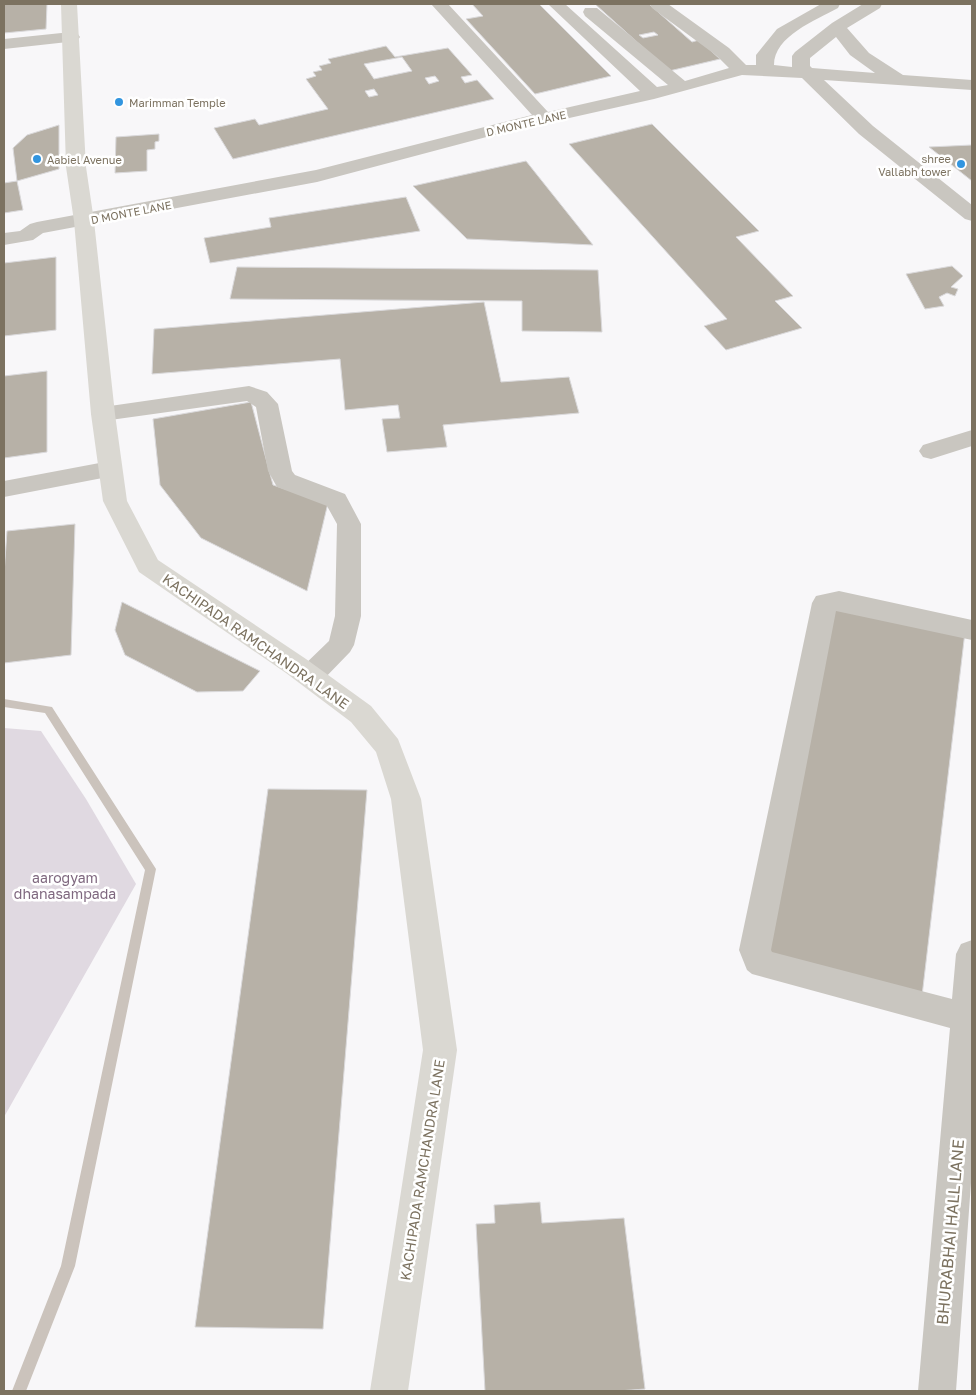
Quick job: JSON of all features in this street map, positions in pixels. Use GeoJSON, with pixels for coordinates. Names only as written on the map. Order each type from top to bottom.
{"type":"FeatureCollection","features":[{"type":"Feature","properties":{"kind":"main road","name":"KACHIPADA RAMCHANDRA LANE"},"geometry":{"type":"LineString","coordinates":[[69,4],[76,167],[84,221],[103,414],[115,502],[148,566],[310,676],[361,714],[388,746],[406,799],[440,1050],[389,1391]]}},
{"type":"Feature","properties":{"kind":"street"},"geometry":{"type":"LineString","coordinates":[[439,4],[544,118]]}},
{"type":"Feature","properties":{"kind":"street"},"geometry":{"type":"LineString","coordinates":[[556,4],[654,94]]}},
{"type":"Feature","properties":{"kind":"street"},"geometry":{"type":"LineString","coordinates":[[580,4],[682,88]]}},
{"type":"Feature","properties":{"kind":"street"},"geometry":{"type":"LineString","coordinates":[[658,4],[724,53],[740,70]]}},
{"type":"Feature","properties":{"kind":"street"},"geometry":{"type":"LineString","coordinates":[[764,70],[765,55],[783,33],[832,4]]}},
{"type":"Feature","properties":{"kind":"street"},"geometry":{"type":"LineString","coordinates":[[868,39],[865,26],[878,16],[879,13],[871,6],[838,27],[801,56],[801,67],[866,130],[972,215]]}},
{"type":"Feature","properties":{"kind":"street"},"geometry":{"type":"LineString","coordinates":[[838,27],[848,44],[867,62],[903,80]]}},
{"type":"Feature","properties":{"kind":"street"},"geometry":{"type":"LineString","coordinates":[[4,44],[71,37]]}},
{"type":"Feature","properties":{"kind":"street","name":"D MONTE LANE"},"geometry":{"type":"LineString","coordinates":[[37,228],[84,221],[317,176],[491,130],[682,88],[740,70],[764,70],[972,85]]}},
{"type":"Feature","properties":{"kind":"street"},"geometry":{"type":"LineString","coordinates":[[4,226],[26,224],[37,228]]}},
{"type":"Feature","properties":{"kind":"street"},"geometry":{"type":"LineString","coordinates":[[4,239],[26,236],[37,228]]}},
{"type":"Feature","properties":{"kind":"street"},"geometry":{"type":"LineString","coordinates":[[103,414],[249,393],[260,397],[267,404],[280,471],[286,481],[336,500],[349,524],[348,616],[341,645],[310,676]]}},
{"type":"Feature","properties":{"kind":"street"},"geometry":{"type":"LineString","coordinates":[[931,451],[972,438]]}},
{"type":"Feature","properties":{"kind":"street"},"geometry":{"type":"LineString","coordinates":[[4,489],[110,469]]}},
{"type":"Feature","properties":{"kind":"street"},"geometry":{"type":"LineString","coordinates":[[967,1018],[763,964],[758,960],[755,950],[825,603],[839,601],[972,630]]}},
{"type":"Feature","properties":{"kind":"street","name":"BHURABHAI HALL LANE"},"geometry":{"type":"LineString","coordinates":[[937,1391],[972,954]]}},
{"type":"Feature","properties":{"kind":"green space","name":"aarogyam dhanasampada"},"geometry":{"type":"Polygon","coordinates":[[[4,728],[41,731],[86,799],[136,884],[4,1117],[4,728]]]}},
{"type":"Feature","properties":{"kind":"building"},"geometry":{"type":"Polygon","coordinates":[[[4,4],[47,4],[46,29],[4,33],[4,4]]]}},
{"type":"Feature","properties":{"kind":"building"},"geometry":{"type":"Polygon","coordinates":[[[472,4],[539,4],[611,76],[535,94],[466,19],[483,16],[472,4]]]}},
{"type":"Feature","properties":{"kind":"building"},"geometry":{"type":"Polygon","coordinates":[[[595,4],[649,4],[692,42],[699,40],[720,59],[669,71],[595,4]],[[654,32],[639,35],[643,38],[658,35],[654,32]]]}},
{"type":"Feature","properties":{"kind":"building"},"geometry":{"type":"Polygon","coordinates":[[[386,46],[395,57],[448,48],[472,75],[461,77],[465,83],[477,80],[494,99],[233,159],[214,128],[255,119],[259,125],[328,109],[306,79],[316,76],[313,72],[322,70],[319,66],[331,63],[328,59],[386,46]],[[402,57],[364,64],[374,79],[412,71],[402,57]],[[435,76],[425,78],[429,84],[439,81],[435,76]],[[374,89],[365,91],[369,97],[378,95],[374,89]]]}},
{"type":"Feature","properties":{"kind":"building"},"geometry":{"type":"Polygon","coordinates":[[[652,124],[759,231],[736,237],[793,296],[775,301],[802,328],[726,350],[704,326],[727,319],[569,144],[652,124]]]}},
{"type":"Feature","properties":{"kind":"building","name":"Aabiel Avenue"},"geometry":{"type":"Polygon","coordinates":[[[59,125],[59,169],[17,181],[13,148],[27,135],[59,125]]]}},
{"type":"Feature","properties":{"kind":"building"},"geometry":{"type":"Polygon","coordinates":[[[159,134],[159,141],[155,142],[155,149],[147,150],[147,171],[115,173],[116,137],[159,134]]]}},
{"type":"Feature","properties":{"kind":"building","name":"shree Vallabh tower"},"geometry":{"type":"Polygon","coordinates":[[[972,145],[972,181],[929,147],[972,145]]]}},
{"type":"Feature","properties":{"kind":"building"},"geometry":{"type":"Polygon","coordinates":[[[526,161],[593,245],[467,239],[413,186],[526,161]]]}},
{"type":"Feature","properties":{"kind":"building"},"geometry":{"type":"Polygon","coordinates":[[[17,181],[23,210],[4,213],[4,183],[17,181]]]}},
{"type":"Feature","properties":{"kind":"building"},"geometry":{"type":"Polygon","coordinates":[[[406,197],[420,231],[210,263],[204,238],[271,227],[269,218],[406,197]]]}},
{"type":"Feature","properties":{"kind":"building"},"geometry":{"type":"Polygon","coordinates":[[[56,257],[56,330],[4,336],[4,263],[56,257]]]}},
{"type":"Feature","properties":{"kind":"building"},"geometry":{"type":"Polygon","coordinates":[[[952,266],[963,276],[951,287],[958,289],[955,296],[947,293],[939,297],[944,306],[925,309],[906,274],[952,266]]]}},
{"type":"Feature","properties":{"kind":"building"},"geometry":{"type":"Polygon","coordinates":[[[237,267],[598,270],[602,332],[522,331],[522,301],[230,299],[237,267]]]}},
{"type":"Feature","properties":{"kind":"building"},"geometry":{"type":"Polygon","coordinates":[[[484,302],[501,382],[569,377],[579,413],[443,425],[447,447],[387,452],[382,419],[400,418],[398,405],[345,410],[340,359],[152,374],[154,329],[484,302]]]}},
{"type":"Feature","properties":{"kind":"building"},"geometry":{"type":"Polygon","coordinates":[[[47,371],[47,452],[4,458],[4,376],[47,371]]]}},
{"type":"Feature","properties":{"kind":"building"},"geometry":{"type":"Polygon","coordinates":[[[251,402],[273,485],[328,503],[307,591],[201,538],[160,485],[153,419],[251,402]]]}},
{"type":"Feature","properties":{"kind":"building"},"geometry":{"type":"Polygon","coordinates":[[[75,524],[71,655],[4,663],[4,574],[7,531],[75,524]]]}},
{"type":"Feature","properties":{"kind":"building"},"geometry":{"type":"Polygon","coordinates":[[[122,602],[260,671],[243,691],[197,692],[125,655],[115,630],[122,602]]]}},
{"type":"Feature","properties":{"kind":"building"},"geometry":{"type":"Polygon","coordinates":[[[834,604],[965,632],[922,996],[765,954],[834,604]]]}},
{"type":"Feature","properties":{"kind":"building"},"geometry":{"type":"Polygon","coordinates":[[[268,789],[367,790],[323,1329],[195,1327],[268,789]]]}},
{"type":"Feature","properties":{"kind":"building"},"geometry":{"type":"Polygon","coordinates":[[[540,1202],[542,1223],[624,1218],[645,1389],[618,1391],[485,1391],[476,1224],[495,1223],[494,1205],[540,1202]]]}},
{"type":"Feature","properties":{"kind":"waterway"},"geometry":{"type":"LineString","coordinates":[[4,703],[48,710],[151,869],[68,1266],[19,1391]]}},
{"type":"Feature","properties":{"kind":"place","name":"Marimman Temple"},"geometry":{"type":"Point","coordinates":[119,102]}},
{"type":"Feature","properties":{"kind":"place","name":"Aabiel Avenue"},"geometry":{"type":"Point","coordinates":[37,159]}},
{"type":"Feature","properties":{"kind":"place","name":"shree Vallabh tower"},"geometry":{"type":"Point","coordinates":[961,164]}}]}
